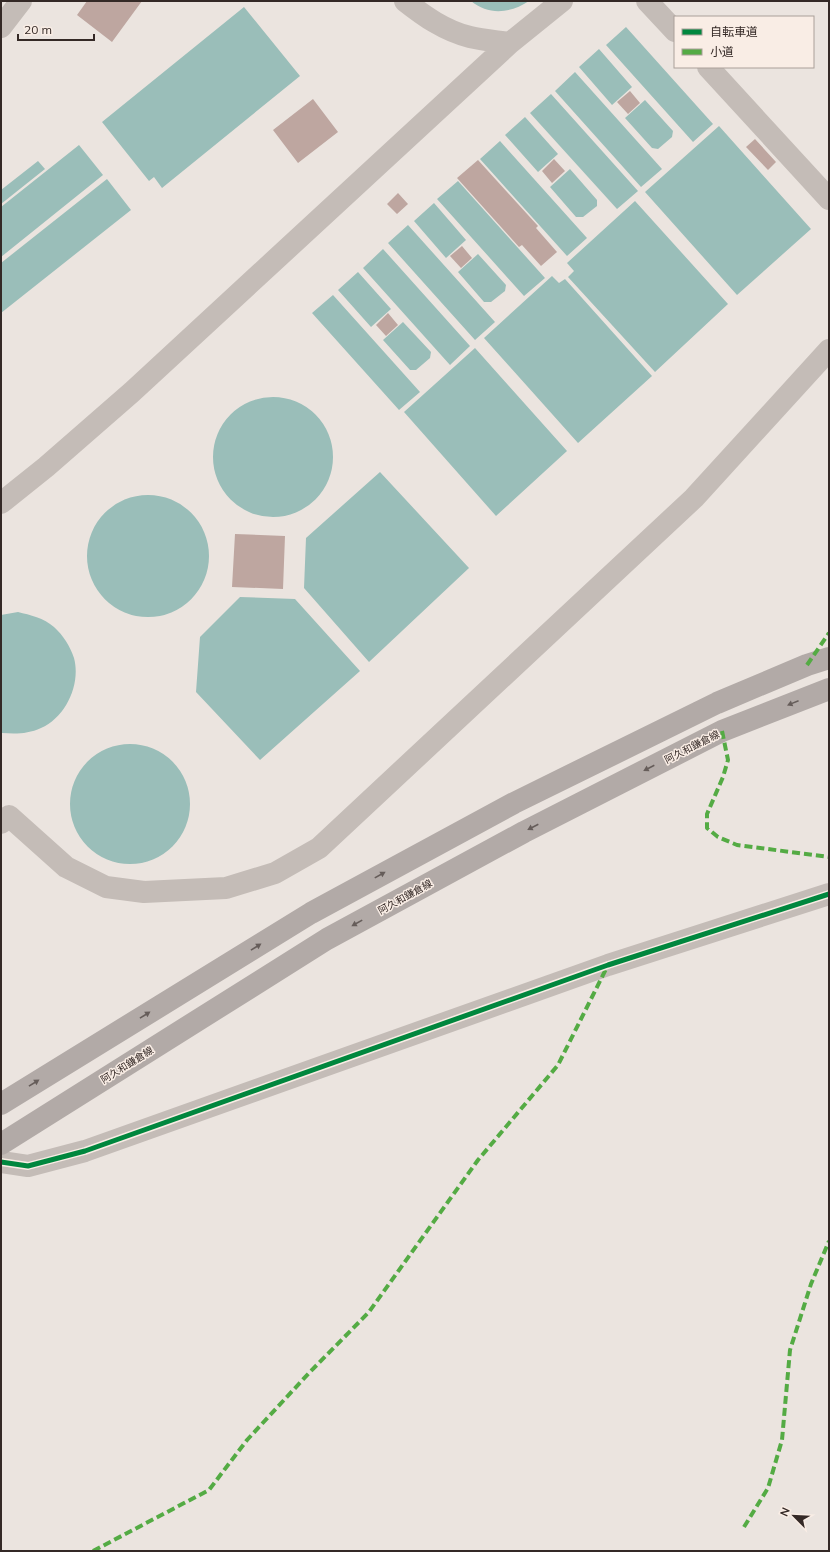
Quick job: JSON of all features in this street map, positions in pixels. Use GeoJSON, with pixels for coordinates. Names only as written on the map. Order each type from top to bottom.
{"type":"FeatureCollection","features":[{"type":"Feature","properties":{"kind":"main road"},"geometry":{"type":"LineString","coordinates":[[1,1104],[311,913],[514,802],[717,703],[808,665],[829,658]]}},
{"type":"Feature","properties":{"kind":"main road","name":"阿久和鎌倉線"},"geometry":{"type":"LineString","coordinates":[[1,1144],[327,939],[524,832],[722,731],[829,689]]}},
{"type":"Feature","properties":{"kind":"street"},"geometry":{"type":"LineString","coordinates":[[1,27],[21,1]]}},
{"type":"Feature","properties":{"kind":"street"},"geometry":{"type":"LineString","coordinates":[[405,1],[423,15],[445,28],[469,37],[510,43]]}},
{"type":"Feature","properties":{"kind":"street"},"geometry":{"type":"LineString","coordinates":[[1,503],[46,467],[132,392],[510,43],[562,1]]}},
{"type":"Feature","properties":{"kind":"street"},"geometry":{"type":"LineString","coordinates":[[647,1],[674,30]]}},
{"type":"Feature","properties":{"kind":"street"},"geometry":{"type":"LineString","coordinates":[[709,68],[829,198]]}},
{"type":"Feature","properties":{"kind":"street"},"geometry":{"type":"LineString","coordinates":[[1,823],[9,816],[66,867],[106,887],[144,892],[226,888],[275,873],[319,848],[694,498],[829,350]]}},
{"type":"Feature","properties":{"kind":"street"},"geometry":{"type":"LineString","coordinates":[[1,1162],[28,1166],[85,1151],[608,965],[829,894]]}},
{"type":"Feature","properties":{"kind":"water"},"geometry":{"type":"Polygon","coordinates":[[[471,1],[529,1],[515,8],[493,11],[478,6],[471,1]]]}},
{"type":"Feature","properties":{"kind":"water"},"geometry":{"type":"Polygon","coordinates":[[[244,7],[300,76],[162,188],[154,177],[149,181],[102,122],[244,7]]]}},
{"type":"Feature","properties":{"kind":"water"},"geometry":{"type":"Polygon","coordinates":[[[626,27],[713,124],[693,142],[606,45],[626,27]]]}},
{"type":"Feature","properties":{"kind":"water"},"geometry":{"type":"Polygon","coordinates":[[[599,49],[632,87],[612,105],[579,67],[599,49]]]}},
{"type":"Feature","properties":{"kind":"water"},"geometry":{"type":"Polygon","coordinates":[[[575,72],[662,169],[641,187],[555,91],[575,72]]]}},
{"type":"Feature","properties":{"kind":"water"},"geometry":{"type":"Polygon","coordinates":[[[551,94],[638,191],[617,209],[530,113],[551,94]]]}},
{"type":"Feature","properties":{"kind":"water"},"geometry":{"type":"Polygon","coordinates":[[[645,100],[673,131],[672,137],[658,149],[652,148],[625,118],[645,100]]]}},
{"type":"Feature","properties":{"kind":"water"},"geometry":{"type":"Polygon","coordinates":[[[525,117],[558,154],[538,172],[505,135],[525,117]]]}},
{"type":"Feature","properties":{"kind":"water"},"geometry":{"type":"Polygon","coordinates":[[[719,126],[811,229],[737,295],[645,192],[719,126]]]}},
{"type":"Feature","properties":{"kind":"water"},"geometry":{"type":"Polygon","coordinates":[[[500,141],[587,238],[567,256],[480,159],[500,141]]]}},
{"type":"Feature","properties":{"kind":"water"},"geometry":{"type":"Polygon","coordinates":[[[79,145],[103,175],[1,257],[1,207],[79,145]]]}},
{"type":"Feature","properties":{"kind":"water"},"geometry":{"type":"Polygon","coordinates":[[[38,161],[45,169],[1,204],[1,190],[38,161]]]}},
{"type":"Feature","properties":{"kind":"water"},"geometry":{"type":"Polygon","coordinates":[[[570,169],[597,200],[597,206],[583,217],[576,217],[550,187],[570,169]]]}},
{"type":"Feature","properties":{"kind":"water"},"geometry":{"type":"Polygon","coordinates":[[[107,179],[131,210],[1,313],[1,263],[107,179]]]}},
{"type":"Feature","properties":{"kind":"water"},"geometry":{"type":"Polygon","coordinates":[[[458,181],[545,278],[524,296],[437,199],[458,181]]]}},
{"type":"Feature","properties":{"kind":"water"},"geometry":{"type":"Polygon","coordinates":[[[635,201],[728,304],[655,372],[568,277],[574,271],[567,263],[635,201]]]}},
{"type":"Feature","properties":{"kind":"water"},"geometry":{"type":"Polygon","coordinates":[[[434,203],[466,240],[446,258],[414,221],[434,203]]]}},
{"type":"Feature","properties":{"kind":"water"},"geometry":{"type":"Polygon","coordinates":[[[408,225],[495,322],[475,340],[388,243],[408,225]]]}},
{"type":"Feature","properties":{"kind":"water"},"geometry":{"type":"Polygon","coordinates":[[[383,249],[470,346],[450,365],[363,268],[383,249]]]}},
{"type":"Feature","properties":{"kind":"water"},"geometry":{"type":"Polygon","coordinates":[[[478,254],[506,285],[505,291],[491,302],[484,302],[458,272],[478,254]]]}},
{"type":"Feature","properties":{"kind":"water"},"geometry":{"type":"Polygon","coordinates":[[[358,272],[391,309],[371,327],[338,290],[358,272]]]}},
{"type":"Feature","properties":{"kind":"water"},"geometry":{"type":"Polygon","coordinates":[[[552,276],[559,283],[565,279],[652,376],[578,443],[484,338],[552,276]]]}},
{"type":"Feature","properties":{"kind":"water"},"geometry":{"type":"Polygon","coordinates":[[[333,295],[420,392],[399,410],[312,313],[333,295]]]}},
{"type":"Feature","properties":{"kind":"water"},"geometry":{"type":"Polygon","coordinates":[[[403,322],[431,352],[430,358],[416,370],[410,370],[383,340],[403,322]]]}},
{"type":"Feature","properties":{"kind":"water"},"geometry":{"type":"Polygon","coordinates":[[[475,348],[567,451],[496,516],[404,412],[475,348]]]}},
{"type":"Feature","properties":{"kind":"water"},"geometry":{"type":"Polygon","coordinates":[[[273,397],[296,401],[316,414],[329,434],[333,457],[329,480],[316,500],[296,513],[273,517],[250,513],[230,500],[217,480],[213,457],[217,434],[230,414],[250,401],[273,397]]]}},
{"type":"Feature","properties":{"kind":"water"},"geometry":{"type":"Polygon","coordinates":[[[380,472],[469,568],[369,662],[304,588],[306,538],[380,472]]]}},
{"type":"Feature","properties":{"kind":"water"},"geometry":{"type":"Polygon","coordinates":[[[148,495],[160,496],[171,500],[182,505],[191,513],[199,522],[204,533],[208,544],[208,568],[204,579],[199,590],[191,599],[182,607],[171,612],[160,616],[148,617],[136,616],[125,612],[114,607],[105,599],[97,590],[92,579],[88,568],[87,556],[88,544],[92,533],[97,522],[105,513],[114,505],[125,500],[136,496],[148,495]]]}},
{"type":"Feature","properties":{"kind":"water"},"geometry":{"type":"Polygon","coordinates":[[[240,597],[295,599],[360,671],[260,760],[196,692],[200,637],[240,597]]]}},
{"type":"Feature","properties":{"kind":"water"},"geometry":{"type":"Polygon","coordinates":[[[18,612],[46,621],[63,637],[74,658],[76,668],[75,678],[70,699],[58,716],[50,723],[36,730],[27,732],[2,733],[1,615],[18,612]]]}},
{"type":"Feature","properties":{"kind":"water"},"geometry":{"type":"Polygon","coordinates":[[[130,744],[153,749],[163,754],[172,762],[180,771],[185,781],[190,804],[185,827],[180,837],[172,846],[163,854],[153,859],[130,864],[107,859],[97,854],[88,846],[80,837],[75,827],[70,804],[75,781],[80,771],[88,762],[97,754],[107,749],[130,744]]]}},
{"type":"Feature","properties":{"kind":"building"},"geometry":{"type":"Polygon","coordinates":[[[87,1],[142,1],[112,42],[77,15],[87,1]]]}},
{"type":"Feature","properties":{"kind":"building"},"geometry":{"type":"Polygon","coordinates":[[[630,91],[640,103],[628,114],[617,102],[630,91]]]}},
{"type":"Feature","properties":{"kind":"building"},"geometry":{"type":"Polygon","coordinates":[[[313,99],[338,132],[298,163],[273,130],[313,99]]]}},
{"type":"Feature","properties":{"kind":"building"},"geometry":{"type":"Polygon","coordinates":[[[755,139],[776,162],[768,170],[746,147],[755,139]]]}},
{"type":"Feature","properties":{"kind":"building"},"geometry":{"type":"Polygon","coordinates":[[[554,159],[565,171],[552,183],[542,171],[554,159]]]}},
{"type":"Feature","properties":{"kind":"building"},"geometry":{"type":"Polygon","coordinates":[[[478,160],[538,226],[536,228],[557,252],[541,266],[522,245],[519,247],[457,178],[478,160]]]}},
{"type":"Feature","properties":{"kind":"building"},"geometry":{"type":"Polygon","coordinates":[[[398,193],[408,204],[397,214],[387,204],[398,193]]]}},
{"type":"Feature","properties":{"kind":"building"},"geometry":{"type":"Polygon","coordinates":[[[462,246],[472,258],[461,268],[450,256],[462,246]]]}},
{"type":"Feature","properties":{"kind":"building"},"geometry":{"type":"Polygon","coordinates":[[[388,313],[398,325],[386,336],[376,325],[388,313]]]}},
{"type":"Feature","properties":{"kind":"building"},"geometry":{"type":"Polygon","coordinates":[[[235,534],[285,536],[283,589],[232,587],[235,534]]]}},
{"type":"Feature","properties":{"kind":"marked path"},"geometry":{"type":"LineString","coordinates":[[807,665],[829,633]]}},
{"type":"Feature","properties":{"kind":"marked path"},"geometry":{"type":"LineString","coordinates":[[722,731],[728,760],[723,777],[707,814],[707,828],[718,837],[737,845],[829,857]]}},
{"type":"Feature","properties":{"kind":"marked path"},"geometry":{"type":"LineString","coordinates":[[93,1551],[209,1490],[247,1440],[309,1373],[369,1312],[478,1160],[558,1065],[608,965]]}},
{"type":"Feature","properties":{"kind":"marked path"},"geometry":{"type":"LineString","coordinates":[[744,1527],[768,1488],[782,1440],[790,1350],[811,1284],[829,1241]]}},
{"type":"Feature","properties":{"kind":"cycle path"},"geometry":{"type":"LineString","coordinates":[[1,1162],[28,1166],[85,1151],[608,965],[829,894]]}}]}
